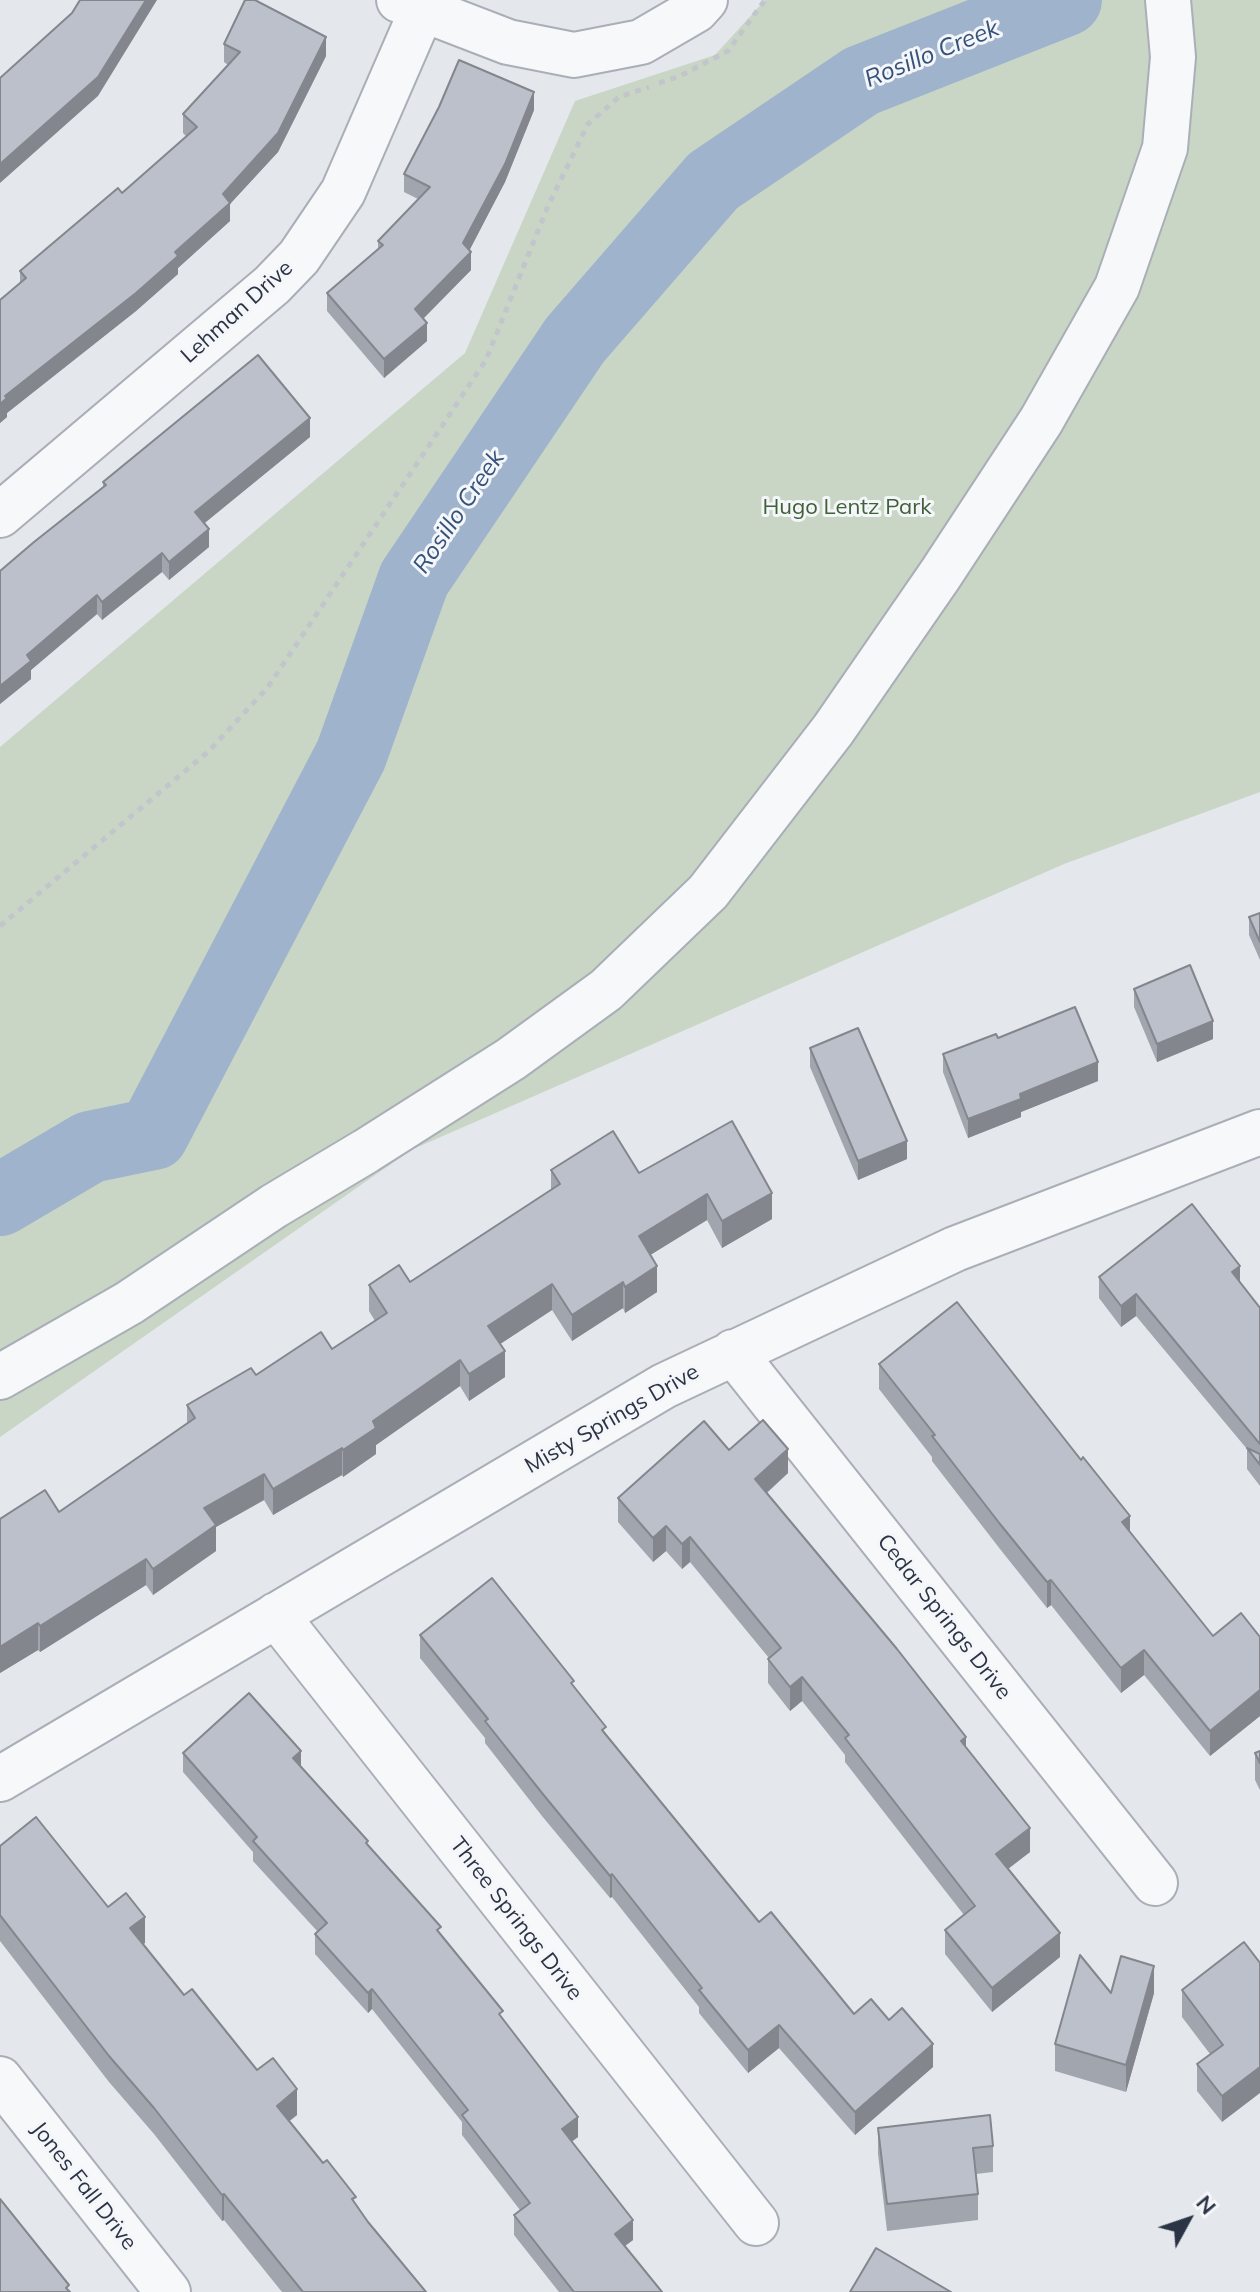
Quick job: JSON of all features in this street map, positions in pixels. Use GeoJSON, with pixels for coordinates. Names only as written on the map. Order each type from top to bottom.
{"type":"FeatureCollection","features":[{"type":"Feature","properties":{"kind":"street"},"geometry":{"type":"LineString","coordinates":[[411,5],[508,42],[574,55],[641,42],[696,10],[705,0]]}},
{"type":"Feature","properties":{"kind":"street"},"geometry":{"type":"LineString","coordinates":[[0,1377],[129,1303],[274,1206],[511,1059],[606,990],[708,892],[833,730],[940,575],[1041,421],[1117,287],[1165,148],[1173,57],[1168,0]]}},
{"type":"Feature","properties":{"kind":"street","name":"Lehman Drive"},"geometry":{"type":"LineString","coordinates":[[0,515],[272,285],[299,257],[343,192],[411,5]]}},
{"type":"Feature","properties":{"kind":"street","name":"Misty Springs Drive"},"geometry":{"type":"LineString","coordinates":[[0,1779],[664,1386],[955,1249],[1254,1144]]}},
{"type":"Feature","properties":{"kind":"street","name":"Cedar Springs Drive"},"geometry":{"type":"LineString","coordinates":[[733,1352],[1155,1883]]}},
{"type":"Feature","properties":{"kind":"street","name":"Three Springs Drive"},"geometry":{"type":"LineString","coordinates":[[276,1615],[756,2223]]}},
{"type":"Feature","properties":{"kind":"street","name":"Jones Fall Drive"},"geometry":{"type":"LineString","coordinates":[[0,2079],[168,2292]]}},
{"type":"Feature","properties":{"kind":"path"},"geometry":{"type":"LineString","coordinates":[[0,926],[209,751],[268,687],[486,360],[548,206],[588,124],[619,97],[680,76],[728,51],[765,0]]}},
{"type":"Feature","properties":{"kind":"green space","name":"Hugo Lentz Park"},"geometry":{"type":"Polygon","coordinates":[[[765,0],[1260,0],[1260,792],[1064,864],[411,1150],[0,1437],[0,747],[465,353],[575,101],[715,55],[765,0]]]}},
{"type":"Feature","properties":{"kind":"building"},"geometry":{"type":"Polygon","coordinates":[[[80,0],[146,0],[98,77],[0,164],[0,78],[72,13],[80,0]]]}},
{"type":"Feature","properties":{"kind":"building"},"geometry":{"type":"Polygon","coordinates":[[[245,0],[255,0],[326,37],[278,133],[223,194],[230,203],[175,252],[178,256],[5,396],[7,398],[0,404],[0,300],[26,278],[20,271],[118,188],[122,193],[197,127],[183,114],[240,52],[224,44],[245,0]]]}},
{"type":"Feature","properties":{"kind":"building"},"geometry":{"type":"Polygon","coordinates":[[[459,60],[534,92],[505,164],[463,243],[471,252],[415,309],[427,323],[384,359],[327,293],[383,245],[378,241],[430,187],[404,174],[439,107],[459,60]]]}},
{"type":"Feature","properties":{"kind":"building"},"geometry":{"type":"Polygon","coordinates":[[[258,355],[310,418],[195,512],[209,529],[169,562],[162,553],[102,602],[97,595],[27,655],[31,661],[0,686],[0,571],[258,355]]]}},
{"type":"Feature","properties":{"kind":"building"},"geometry":{"type":"Polygon","coordinates":[[[1260,913],[1260,942],[1249,917],[1260,913]]]}},
{"type":"Feature","properties":{"kind":"building"},"geometry":{"type":"Polygon","coordinates":[[[1190,965],[1213,1021],[1157,1044],[1134,989],[1190,965]]]}},
{"type":"Feature","properties":{"kind":"building"},"geometry":{"type":"Polygon","coordinates":[[[1075,1007],[1098,1062],[1020,1094],[1021,1099],[968,1119],[943,1054],[996,1034],[998,1038],[1075,1007]]]}},
{"type":"Feature","properties":{"kind":"building"},"geometry":{"type":"Polygon","coordinates":[[[858,1028],[907,1141],[858,1161],[810,1048],[858,1028]]]}},
{"type":"Feature","properties":{"kind":"building"},"geometry":{"type":"Polygon","coordinates":[[[732,1121],[772,1193],[722,1221],[707,1194],[639,1236],[657,1266],[625,1287],[623,1282],[572,1315],[552,1284],[488,1326],[505,1351],[469,1374],[460,1360],[373,1421],[376,1428],[273,1489],[264,1474],[204,1508],[216,1525],[153,1569],[146,1559],[40,1626],[38,1623],[0,1647],[0,1519],[45,1490],[59,1512],[195,1418],[187,1405],[251,1368],[256,1375],[321,1332],[332,1349],[387,1313],[369,1285],[399,1265],[410,1282],[560,1184],[551,1170],[613,1131],[639,1173],[732,1121]]]}},
{"type":"Feature","properties":{"kind":"building"},"geometry":{"type":"Polygon","coordinates":[[[1192,1204],[1240,1266],[1232,1272],[1260,1308],[1260,1444],[1136,1294],[1121,1306],[1099,1277],[1192,1204]]]}},
{"type":"Feature","properties":{"kind":"building"},"geometry":{"type":"Polygon","coordinates":[[[957,1302],[1081,1460],[1083,1457],[1130,1516],[1122,1522],[1213,1636],[1241,1613],[1260,1637],[1260,1690],[1210,1731],[1144,1650],[1121,1668],[1051,1580],[1047,1582],[1000,1524],[879,1364],[957,1302]]]}},
{"type":"Feature","properties":{"kind":"building"},"geometry":{"type":"Polygon","coordinates":[[[763,1420],[788,1449],[755,1479],[897,1649],[966,1737],[961,1741],[1030,1828],[996,1854],[1060,1933],[992,1988],[945,1930],[975,1906],[845,1738],[849,1735],[802,1677],[790,1687],[768,1659],[781,1648],[690,1537],[682,1544],[666,1526],[653,1538],[618,1498],[704,1421],[729,1450],[763,1420]]]}},
{"type":"Feature","properties":{"kind":"building"},"geometry":{"type":"Polygon","coordinates":[[[1247,1448],[1260,1454],[1260,1465],[1247,1448]]]}},
{"type":"Feature","properties":{"kind":"building"},"geometry":{"type":"Polygon","coordinates":[[[492,1578],[574,1681],[571,1683],[606,1727],[602,1730],[759,1922],[771,1912],[854,2014],[871,1999],[889,2020],[902,2008],[933,2044],[855,2112],[779,2025],[748,2050],[612,1874],[610,1876],[542,1793],[485,1721],[488,1719],[420,1635],[492,1578]]]}},
{"type":"Feature","properties":{"kind":"building"},"geometry":{"type":"Polygon","coordinates":[[[249,1693],[301,1751],[293,1758],[441,1927],[437,1930],[503,2011],[499,2014],[578,2117],[562,2129],[633,2220],[615,2234],[662,2292],[574,2292],[514,2215],[530,2203],[462,2115],[468,2110],[372,1989],[368,1993],[315,1934],[327,1923],[253,1841],[257,1837],[183,1753],[249,1693]]]}},
{"type":"Feature","properties":{"kind":"building"},"geometry":{"type":"Polygon","coordinates":[[[36,1817],[108,1907],[126,1893],[145,1917],[130,1928],[184,1995],[192,1989],[257,2070],[273,2058],[297,2089],[277,2106],[323,2163],[327,2160],[356,2197],[352,2199],[368,2222],[426,2292],[303,2292],[222,2195],[0,1915],[0,1846],[36,1817]]]}},
{"type":"Feature","properties":{"kind":"building"},"geometry":{"type":"Polygon","coordinates":[[[1244,1942],[1260,1963],[1260,2067],[1222,2096],[1197,2064],[1223,2045],[1182,1990],[1244,1942]]]}},
{"type":"Feature","properties":{"kind":"building"},"geometry":{"type":"Polygon","coordinates":[[[1080,1955],[1111,1993],[1121,1956],[1154,1966],[1126,2065],[1055,2044],[1080,1955]]]}},
{"type":"Feature","properties":{"kind":"building"},"geometry":{"type":"Polygon","coordinates":[[[990,2115],[993,2146],[973,2148],[978,2194],[887,2204],[878,2128],[990,2115]]]}},
{"type":"Feature","properties":{"kind":"building"},"geometry":{"type":"Polygon","coordinates":[[[0,2199],[69,2285],[66,2288],[70,2292],[0,2292],[0,2199]]]}},
{"type":"Feature","properties":{"kind":"building"},"geometry":{"type":"Polygon","coordinates":[[[876,2248],[951,2292],[850,2292],[876,2248]]]}},
{"type":"Feature","properties":{"kind":"waterway","name":"Rosillo Creek"},"geometry":{"type":"LineString","coordinates":[[0,1200],[90,1147],[153,1134],[351,755],[414,579],[575,340],[713,181],[861,81],[1066,0]]}}]}
